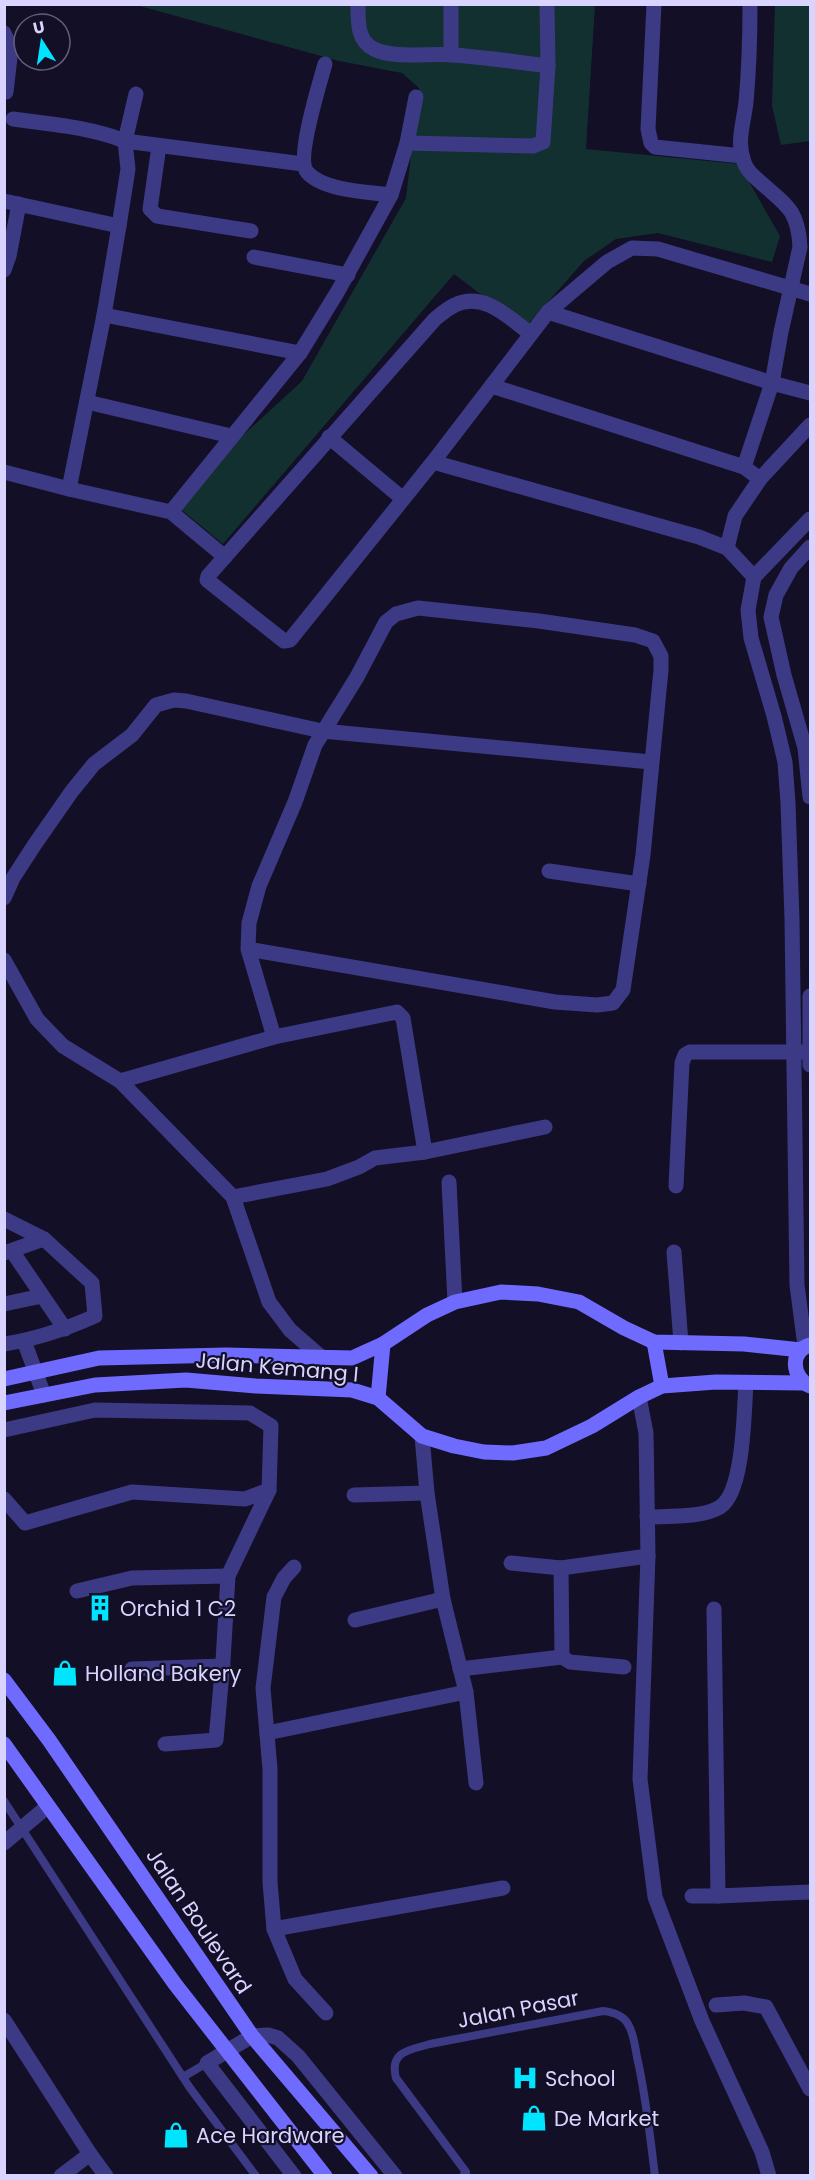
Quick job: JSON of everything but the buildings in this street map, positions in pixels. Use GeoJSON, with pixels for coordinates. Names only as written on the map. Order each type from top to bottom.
{"type":"FeatureCollection","features":[{"type":"Feature","properties":{"kind":"street"},"geometry":{"type":"LineString","coordinates":[[358,4],[358,25],[362,37],[372,49],[386,54],[451,55],[548,66]]}},
{"type":"Feature","properties":{"kind":"street"},"geometry":{"type":"LineString","coordinates":[[451,4],[451,55]]}},
{"type":"Feature","properties":{"kind":"street"},"geometry":{"type":"LineString","coordinates":[[407,143],[539,145],[544,137],[548,66],[547,4]]}},
{"type":"Feature","properties":{"kind":"street"},"geometry":{"type":"LineString","coordinates":[[654,4],[648,129],[651,143],[654,147],[742,156]]}},
{"type":"Feature","properties":{"kind":"street"},"geometry":{"type":"LineString","coordinates":[[744,467],[772,383],[800,247],[800,233],[792,210],[752,175],[744,165],[742,156],[741,128],[747,97],[750,4]]}},
{"type":"Feature","properties":{"kind":"street"},"geometry":{"type":"LineString","coordinates":[[4,33],[11,49],[6,92]]}},
{"type":"Feature","properties":{"kind":"street"},"geometry":{"type":"LineString","coordinates":[[325,64],[312,111],[303,164],[306,172],[325,183],[341,188],[391,195]]}},
{"type":"Feature","properties":{"kind":"street"},"geometry":{"type":"LineString","coordinates":[[69,489],[104,315],[128,169],[125,141],[136,94]]}},
{"type":"Feature","properties":{"kind":"street"},"geometry":{"type":"LineString","coordinates":[[171,512],[300,353],[348,275],[391,195],[407,143],[416,97]]}},
{"type":"Feature","properties":{"kind":"street"},"geometry":{"type":"LineString","coordinates":[[13,119],[110,135],[125,141],[303,164]]}},
{"type":"Feature","properties":{"kind":"street"},"geometry":{"type":"LineString","coordinates":[[159,146],[150,209],[157,216],[251,231]]}},
{"type":"Feature","properties":{"kind":"street"},"geometry":{"type":"LineString","coordinates":[[4,270],[9,256],[12,202],[119,226]]}},
{"type":"Feature","properties":{"kind":"street"},"geometry":{"type":"LineString","coordinates":[[531,334],[486,302],[476,300],[454,305],[435,319],[208,576],[207,580],[287,641],[433,462],[548,312],[607,262],[632,248],[658,249],[810,294]]}},
{"type":"Feature","properties":{"kind":"street"},"geometry":{"type":"LineString","coordinates":[[254,257],[348,275]]}},
{"type":"Feature","properties":{"kind":"street"},"geometry":{"type":"LineString","coordinates":[[548,312],[810,393]]}},
{"type":"Feature","properties":{"kind":"street"},"geometry":{"type":"LineString","coordinates":[[104,315],[300,353]]}},
{"type":"Feature","properties":{"kind":"street"},"geometry":{"type":"LineString","coordinates":[[492,386],[744,467],[760,479]]}},
{"type":"Feature","properties":{"kind":"street"},"geometry":{"type":"LineString","coordinates":[[87,402],[231,436]]}},
{"type":"Feature","properties":{"kind":"street"},"geometry":{"type":"LineString","coordinates":[[727,548],[735,516],[760,479],[810,425]]}},
{"type":"Feature","properties":{"kind":"street"},"geometry":{"type":"LineString","coordinates":[[330,437],[403,499]]}},
{"type":"Feature","properties":{"kind":"street"},"geometry":{"type":"LineString","coordinates":[[433,462],[699,537],[727,548],[754,578]]}},
{"type":"Feature","properties":{"kind":"street"},"geometry":{"type":"LineString","coordinates":[[4,472],[171,512],[225,557]]}},
{"type":"Feature","properties":{"kind":"street"},"geometry":{"type":"LineString","coordinates":[[807,1385],[795,1371],[795,1363],[805,1347],[797,1285],[792,919],[787,782],[785,762],[752,638],[748,610],[754,578],[810,519]]}},
{"type":"Feature","properties":{"kind":"street"},"geometry":{"type":"LineString","coordinates":[[810,547],[791,568],[776,595],[771,617],[784,675],[805,748],[810,797]]}},
{"type":"Feature","properties":{"kind":"street"},"geometry":{"type":"LineString","coordinates":[[248,949],[544,1001],[606,1005],[614,1003],[623,990],[639,884],[661,670],[661,656],[653,641],[635,635],[539,621],[418,608],[405,610],[386,622],[348,693],[315,745],[295,802],[259,886],[249,923],[248,949],[274,1037]]}},
{"type":"Feature","properties":{"kind":"street"},"geometry":{"type":"LineString","coordinates":[[4,898],[13,878],[72,791],[94,764],[132,735],[156,705],[174,700],[186,700],[322,731],[651,762]]}},
{"type":"Feature","properties":{"kind":"street"},"geometry":{"type":"LineString","coordinates":[[549,871],[639,884]]}},
{"type":"Feature","properties":{"kind":"street"},"geometry":{"type":"LineString","coordinates":[[4,960],[37,1019],[63,1046],[120,1081],[233,1197],[269,1302],[290,1330],[321,1357]]}},
{"type":"Feature","properties":{"kind":"street"},"geometry":{"type":"LineString","coordinates":[[810,996],[810,1065]]}},
{"type":"Feature","properties":{"kind":"street"},"geometry":{"type":"LineString","coordinates":[[120,1081],[274,1037],[397,1012],[403,1018],[425,1152]]}},
{"type":"Feature","properties":{"kind":"street"},"geometry":{"type":"LineString","coordinates":[[676,1186],[682,1063],[685,1055],[690,1052],[810,1052]]}},
{"type":"Feature","properties":{"kind":"street"},"geometry":{"type":"LineString","coordinates":[[233,1197],[327,1179],[359,1167],[375,1158],[425,1152],[545,1127]]}},
{"type":"Feature","properties":{"kind":"street"},"geometry":{"type":"LineString","coordinates":[[449,1182],[455,1302]]}},
{"type":"Feature","properties":{"kind":"street"},"geometry":{"type":"LineString","coordinates":[[4,1219],[44,1239],[92,1283],[95,1316],[65,1329],[24,1341],[4,1344]]}},
{"type":"Feature","properties":{"kind":"street"},"geometry":{"type":"LineString","coordinates":[[44,1239],[8,1252],[65,1329]]}},
{"type":"Feature","properties":{"kind":"street"},"geometry":{"type":"LineString","coordinates":[[674,1252],[681,1343]]}},
{"type":"Feature","properties":{"kind":"street","name":"Jalan Kemang I"},"geometry":{"type":"LineString","coordinates":[[4,1379],[99,1358],[226,1355],[352,1358],[383,1344],[419,1320],[455,1302],[501,1292],[548,1296],[579,1302],[654,1342],[805,1347]]}},
{"type":"Feature","properties":{"kind":"street"},"geometry":{"type":"LineString","coordinates":[[4,1304],[42,1296]]}},
{"type":"Feature","properties":{"kind":"street"},"geometry":{"type":"LineString","coordinates":[[24,1341],[44,1395]]}},
{"type":"Feature","properties":{"kind":"street"},"geometry":{"type":"LineString","coordinates":[[654,1342],[662,1386]]}},
{"type":"Feature","properties":{"kind":"street"},"geometry":{"type":"LineString","coordinates":[[378,1398],[383,1344]]}},
{"type":"Feature","properties":{"kind":"street"},"geometry":{"type":"LineString","coordinates":[[226,1355],[227,1384]]}},
{"type":"Feature","properties":{"kind":"street","name":"Jalan Kemang I"},"geometry":{"type":"LineString","coordinates":[[4,1402],[95,1385],[186,1380],[352,1390],[378,1398],[422,1436],[484,1452],[513,1454],[546,1448],[592,1426],[639,1397],[662,1386],[716,1382],[807,1385]]}},
{"type":"Feature","properties":{"kind":"street"},"geometry":{"type":"LineString","coordinates":[[646,1517],[699,1513],[718,1508],[729,1499],[739,1467],[747,1383]]}},
{"type":"Feature","properties":{"kind":"street"},"geometry":{"type":"LineString","coordinates":[[639,1397],[646,1432],[648,1556],[640,1779],[655,1897],[702,2021],[762,2152],[769,2175]]}},
{"type":"Feature","properties":{"kind":"street"},"geometry":{"type":"LineString","coordinates":[[4,1430],[95,1410],[250,1413],[271,1426],[268,1490],[228,1576],[216,1740],[165,1744]]}},
{"type":"Feature","properties":{"kind":"street"},"geometry":{"type":"LineString","coordinates":[[422,1436],[427,1493],[443,1599],[466,1692],[476,1783]]}},
{"type":"Feature","properties":{"kind":"street"},"geometry":{"type":"LineString","coordinates":[[4,1499],[25,1523],[132,1492],[245,1499],[268,1490]]}},
{"type":"Feature","properties":{"kind":"street"},"geometry":{"type":"LineString","coordinates":[[354,1495],[427,1493]]}},
{"type":"Feature","properties":{"kind":"street"},"geometry":{"type":"LineString","coordinates":[[511,1563],[561,1568],[648,1556]]}},
{"type":"Feature","properties":{"kind":"street"},"geometry":{"type":"LineString","coordinates":[[294,1567],[284,1578],[274,1597],[263,1688],[270,1769],[270,1882],[274,1929],[295,1979],[326,2013]]}},
{"type":"Feature","properties":{"kind":"street"},"geometry":{"type":"LineString","coordinates":[[561,1568],[562,1658]]}},
{"type":"Feature","properties":{"kind":"street"},"geometry":{"type":"LineString","coordinates":[[76,1591],[132,1578],[228,1576]]}},
{"type":"Feature","properties":{"kind":"street"},"geometry":{"type":"LineString","coordinates":[[355,1620],[443,1599]]}},
{"type":"Feature","properties":{"kind":"street"},"geometry":{"type":"LineString","coordinates":[[714,1609],[718,1896]]}},
{"type":"Feature","properties":{"kind":"street"},"geometry":{"type":"LineString","coordinates":[[460,1670],[562,1658],[570,1662],[624,1667]]}},
{"type":"Feature","properties":{"kind":"street"},"geometry":{"type":"LineString","coordinates":[[132,1669],[223,1666]]}},
{"type":"Feature","properties":{"kind":"street","name":"Jalan Boulevard"},"geometry":{"type":"LineString","coordinates":[[4,1680],[49,1740],[252,2036],[371,2175]]}},
{"type":"Feature","properties":{"kind":"street"},"geometry":{"type":"LineString","coordinates":[[267,1733],[466,1692]]}},
{"type":"Feature","properties":{"kind":"street"},"geometry":{"type":"LineString","coordinates":[[4,1744],[175,1984],[325,2175]]}},
{"type":"Feature","properties":{"kind":"street"},"geometry":{"type":"LineString","coordinates":[[4,1843],[48,1806]]}},
{"type":"Feature","properties":{"kind":"street"},"geometry":{"type":"LineString","coordinates":[[274,1929],[503,1888]]}},
{"type":"Feature","properties":{"kind":"street"},"geometry":{"type":"LineString","coordinates":[[692,1896],[810,1892]]}},
{"type":"Feature","properties":{"kind":"street"},"geometry":{"type":"LineString","coordinates":[[716,2005],[744,2004],[765,2007],[810,2089]]}},
{"type":"Feature","properties":{"kind":"street"},"geometry":{"type":"LineString","coordinates":[[4,2020],[90,2154],[106,2175]]}},
{"type":"Feature","properties":{"kind":"street"},"geometry":{"type":"LineString","coordinates":[[294,2175],[207,2063],[252,2036],[268,2035],[278,2038],[293,2052],[395,2175]]}},
{"type":"Feature","properties":{"kind":"street"},"geometry":{"type":"LineString","coordinates":[[61,2175],[90,2154]]}},
{"type":"Feature","properties":{"kind":"lane"},"geometry":{"type":"LineString","coordinates":[[4,1801],[183,2077],[256,2175]]}},
{"type":"Feature","properties":{"kind":"lane","name":"Jalan Pasar"},"geometry":{"type":"LineString","coordinates":[[466,2174],[396,2078],[394,2065],[396,2059],[403,2052],[430,2044],[603,2011],[615,2012],[628,2024],[633,2036],[656,2175]]}},
{"type":"Feature","properties":{"kind":"lane"},"geometry":{"type":"LineString","coordinates":[[183,2077],[207,2063]]}},
{"type":"Feature","properties":{"kind":"green space"},"geometry":{"type":"Polygon","coordinates":[[[775,4],[810,5],[810,141],[781,145],[772,106],[775,4]]]}},
{"type":"Feature","properties":{"kind":"green space"},"geometry":{"type":"Polygon","coordinates":[[[136,5],[595,5],[586,149],[739,164],[780,236],[772,262],[658,233],[616,239],[584,261],[525,328],[454,274],[223,544],[178,507],[240,438],[302,381],[406,198],[419,88],[402,73],[339,61],[136,5]]]}},
{"type":"Feature","properties":{"kind":"place","name":"Orchid 1 C2"},"geometry":{"type":"Point","coordinates":[100,1608]}},
{"type":"Feature","properties":{"kind":"place","name":"Holland Bakery"},"geometry":{"type":"Point","coordinates":[65,1673]}},
{"type":"Feature","properties":{"kind":"place","name":"School"},"geometry":{"type":"Point","coordinates":[525,2078]}},
{"type":"Feature","properties":{"kind":"place","name":"De Market"},"geometry":{"type":"Point","coordinates":[534,2118]}},
{"type":"Feature","properties":{"kind":"place","name":"Ace Hardware"},"geometry":{"type":"Point","coordinates":[176,2135]}}]}
